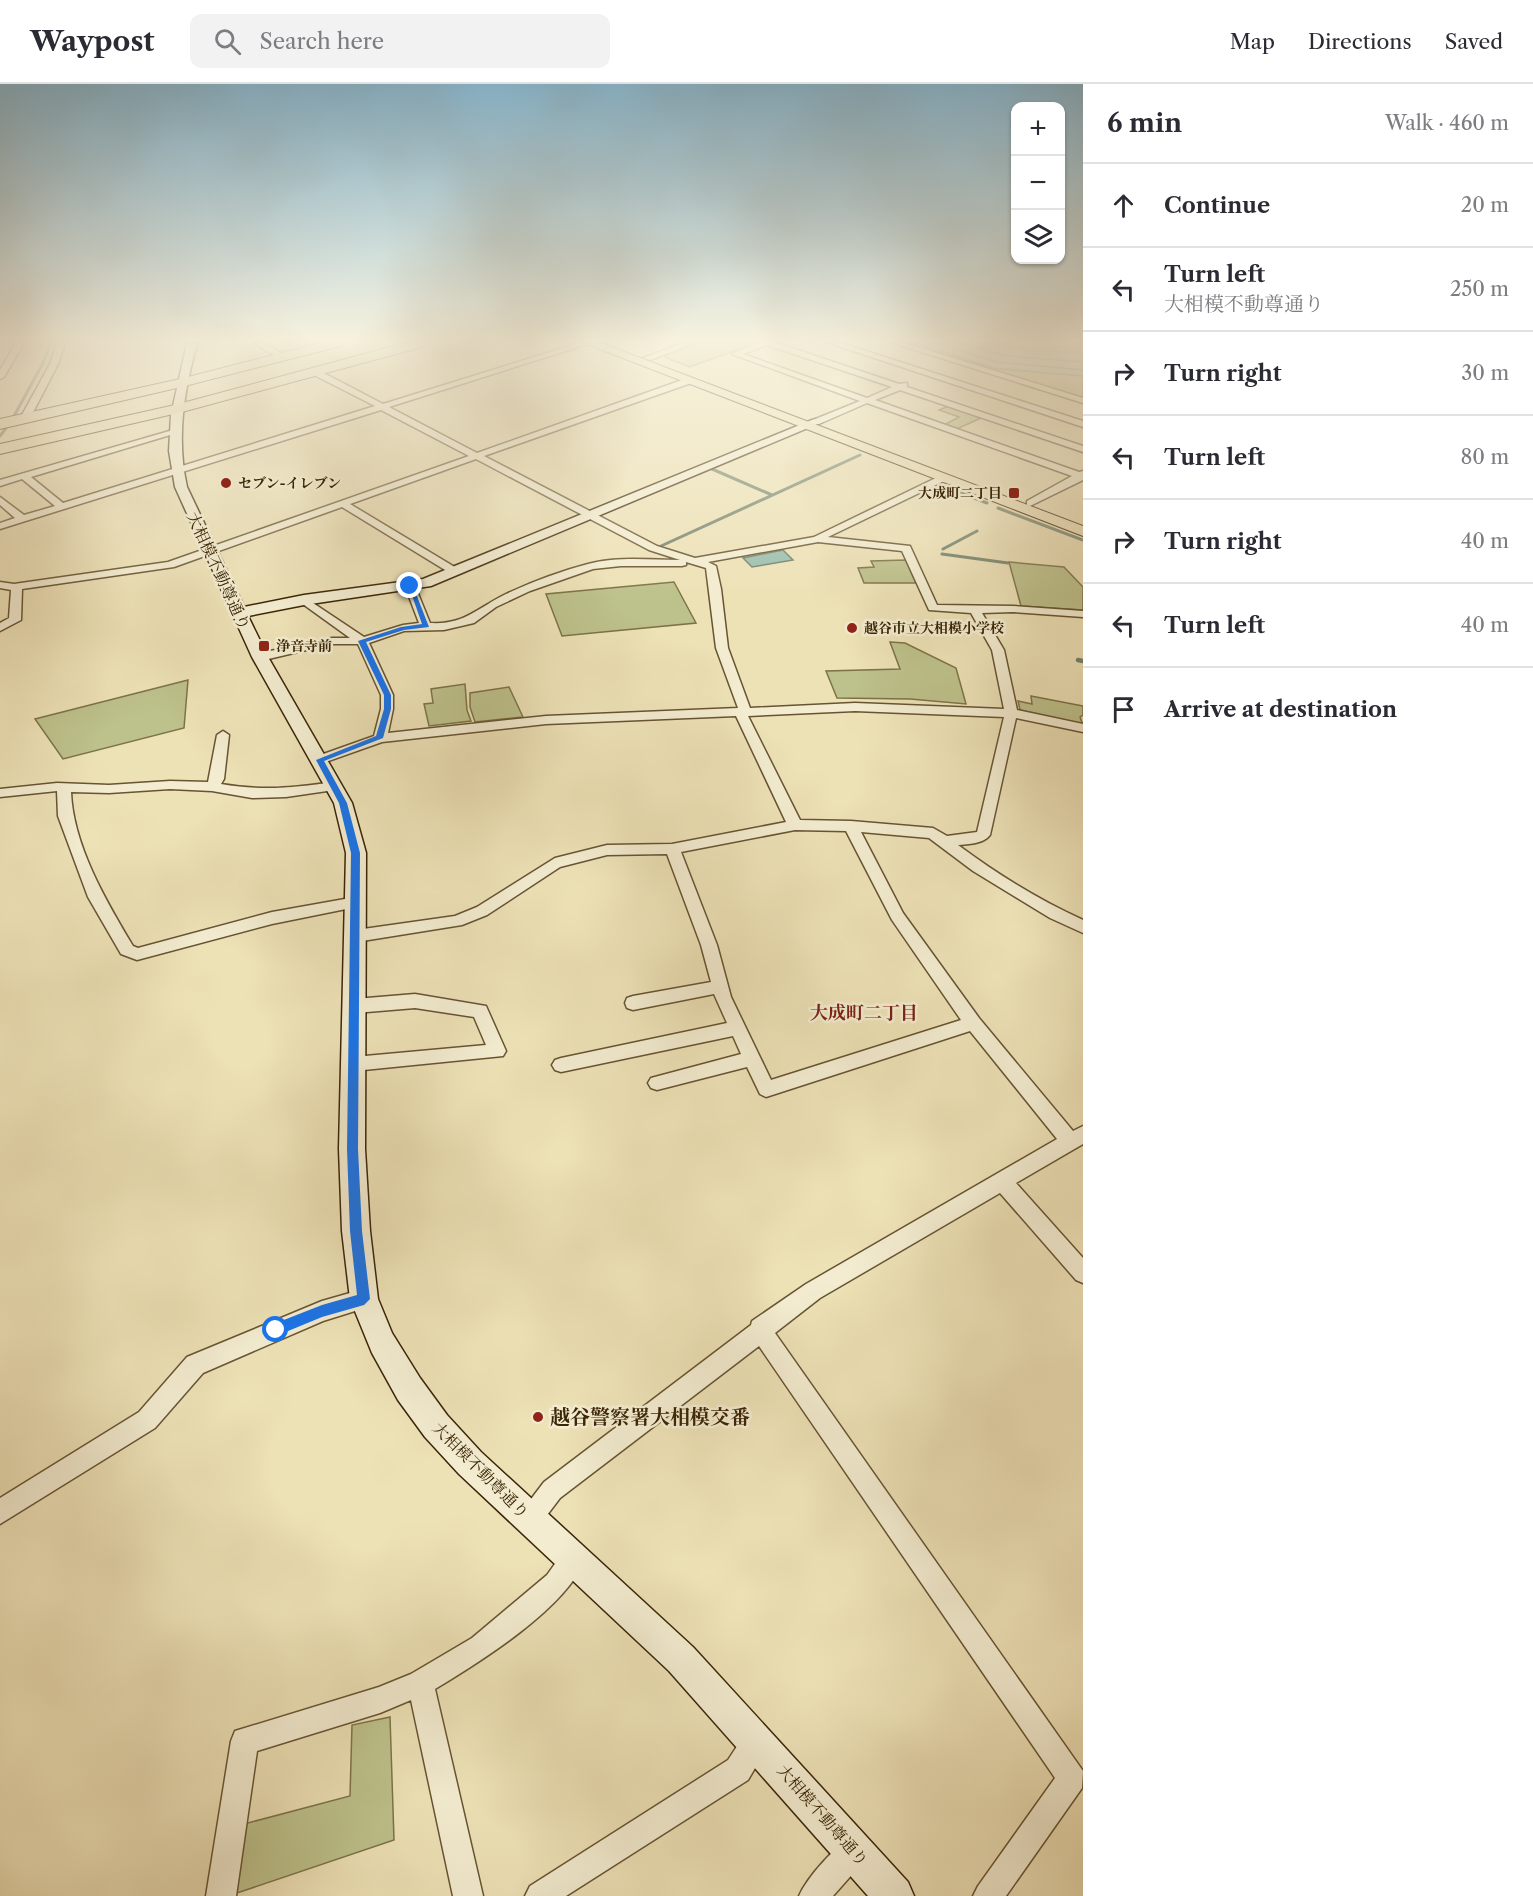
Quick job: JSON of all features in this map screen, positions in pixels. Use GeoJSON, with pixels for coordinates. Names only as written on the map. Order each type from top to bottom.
{"type":"FeatureCollection","features":[{"type":"Feature","properties":{"kind":"highway"},"geometry":{"type":"LineString","coordinates":[[0,449],[95,428]]}},
{"type":"Feature","properties":{"kind":"main road"},"geometry":{"type":"LineString","coordinates":[[820,428],[943,478],[1083,531]]}},
{"type":"Feature","properties":{"kind":"main road"},"geometry":{"type":"LineString","coordinates":[[821,428],[1083,523]]}},
{"type":"Feature","properties":{"kind":"street","name":"大相模不動尊通り"},"geometry":{"type":"LineString","coordinates":[[176,428],[176,470],[181,487],[260,657],[343,803],[356,853],[352,1149],[355,1208],[364,1299],[382,1343],[409,1389],[436,1426],[470,1463],[681,1659],[894,1896]]}},
{"type":"Feature","properties":{"kind":"street"},"geometry":{"type":"LineString","coordinates":[[0,526],[314,428]]}},
{"type":"Feature","properties":{"kind":"street"},"geometry":{"type":"LineString","coordinates":[[421,428],[653,548],[711,566],[722,648],[744,713],[795,825]]}},
{"type":"Feature","properties":{"kind":"street"},"geometry":{"type":"LineString","coordinates":[[0,585],[16,587],[170,565],[556,428]]}},
{"type":"Feature","properties":{"kind":"street"},"geometry":{"type":"LineString","coordinates":[[238,613],[304,600],[426,583],[802,428]]}},
{"type":"Feature","properties":{"kind":"street"},"geometry":{"type":"LineString","coordinates":[[942,428],[1082,476]]}},
{"type":"Feature","properties":{"kind":"street"},"geometry":{"type":"LineString","coordinates":[[1019,428],[1083,449]]}},
{"type":"Feature","properties":{"kind":"street"},"geometry":{"type":"LineString","coordinates":[[0,483],[176,432]]}},
{"type":"Feature","properties":{"kind":"street"},"geometry":{"type":"LineString","coordinates":[[24,476],[62,507]]}},
{"type":"Feature","properties":{"kind":"street"},"geometry":{"type":"LineString","coordinates":[[1030,503],[1082,476]]}},
{"type":"Feature","properties":{"kind":"street"},"geometry":{"type":"LineString","coordinates":[[818,539],[943,478]]}},
{"type":"Feature","properties":{"kind":"street"},"geometry":{"type":"LineString","coordinates":[[0,500],[22,519]]}},
{"type":"Feature","properties":{"kind":"street"},"geometry":{"type":"LineString","coordinates":[[343,504],[454,571]]}},
{"type":"Feature","properties":{"kind":"street"},"geometry":{"type":"LineString","coordinates":[[693,561],[818,539],[906,548],[933,608],[1013,609],[1083,614]]}},
{"type":"Feature","properties":{"kind":"street"},"geometry":{"type":"LineString","coordinates":[[260,657],[332,641],[362,641],[403,628],[444,627],[470,621],[492,605],[526,589],[591,566],[652,562],[706,564]]}},
{"type":"Feature","properties":{"kind":"street"},"geometry":{"type":"LineString","coordinates":[[410,586],[426,626]]}},
{"type":"Feature","properties":{"kind":"street"},"geometry":{"type":"LineString","coordinates":[[0,628],[15,620],[16,587]]}},
{"type":"Feature","properties":{"kind":"street"},"geometry":{"type":"LineString","coordinates":[[304,600],[362,641],[387,695],[387,709],[380,738]]}},
{"type":"Feature","properties":{"kind":"street"},"geometry":{"type":"LineString","coordinates":[[944,841],[972,839],[983,835],[1011,713],[998,650],[975,610]]}},
{"type":"Feature","properties":{"kind":"street"},"geometry":{"type":"LineString","coordinates":[[320,760],[380,738],[546,720],[855,707],[1011,713],[1083,728]]}},
{"type":"Feature","properties":{"kind":"street"},"geometry":{"type":"LineString","coordinates":[[212,787],[217,779],[223,735]]}},
{"type":"Feature","properties":{"kind":"street"},"geometry":{"type":"LineString","coordinates":[[0,793],[64,787],[109,789],[170,785],[212,787],[252,794],[286,793],[334,786]]}},
{"type":"Feature","properties":{"kind":"street"},"geometry":{"type":"LineString","coordinates":[[64,787],[65,816],[96,897],[128,950],[137,954],[272,918],[356,902]]}},
{"type":"Feature","properties":{"kind":"street"},"geometry":{"type":"LineString","coordinates":[[356,936],[458,921],[482,911],[555,863],[607,850],[672,849],[795,825],[851,826],[933,833],[978,867],[1055,914],[1083,927]]}},
{"type":"Feature","properties":{"kind":"street"},"geometry":{"type":"LineString","coordinates":[[530,1519],[552,1490],[760,1329],[813,1291],[1076,1137],[974,1023],[897,916],[851,826]]}},
{"type":"Feature","properties":{"kind":"street"},"geometry":{"type":"LineString","coordinates":[[672,849],[709,945],[720,987],[766,1089],[974,1023]]}},
{"type":"Feature","properties":{"kind":"street"},"geometry":{"type":"LineString","coordinates":[[633,1003],[720,987]]}},
{"type":"Feature","properties":{"kind":"street"},"geometry":{"type":"LineString","coordinates":[[354,1064],[496,1051],[480,1011],[415,1001],[355,1006]]}},
{"type":"Feature","properties":{"kind":"street"},"geometry":{"type":"LineString","coordinates":[[561,1065],[738,1028]]}},
{"type":"Feature","properties":{"kind":"street"},"geometry":{"type":"LineString","coordinates":[[657,1083],[752,1058]]}},
{"type":"Feature","properties":{"kind":"street"},"geometry":{"type":"LineString","coordinates":[[1000,1180],[1083,1273]]}},
{"type":"Feature","properties":{"kind":"street"},"geometry":{"type":"LineString","coordinates":[[0,1512],[147,1420],[195,1365],[322,1311],[364,1299]]}},
{"type":"Feature","properties":{"kind":"street"},"geometry":{"type":"LineString","coordinates":[[760,1329],[1072,1778],[988,1896]]}},
{"type":"Feature","properties":{"kind":"street"},"geometry":{"type":"LineString","coordinates":[[221,1896],[245,1741],[380,1700],[420,1683],[481,1647],[556,1584],[573,1560]]}},
{"type":"Feature","properties":{"kind":"street"},"geometry":{"type":"LineString","coordinates":[[420,1683],[468,1896]]}},
{"type":"Feature","properties":{"kind":"street"},"geometry":{"type":"LineString","coordinates":[[540,1896],[738,1770],[757,1741]]}},
{"type":"Feature","properties":{"kind":"street"},"geometry":{"type":"LineString","coordinates":[[814,1896],[854,1851]]}},
{"type":"Feature","properties":{"kind":"green space"},"geometry":{"type":"Polygon","coordinates":[[[906,560],[916,583],[864,583],[858,568],[874,567],[871,561],[906,560]]]}},
{"type":"Feature","properties":{"kind":"green space"},"geometry":{"type":"Polygon","coordinates":[[[1009,562],[1064,567],[1083,587],[1083,610],[1021,606],[1009,562]]]}},
{"type":"Feature","properties":{"kind":"green space"},"geometry":{"type":"Polygon","coordinates":[[[674,582],[696,623],[562,636],[546,594],[674,582]]]}},
{"type":"Feature","properties":{"kind":"green space"},"geometry":{"type":"Polygon","coordinates":[[[890,642],[905,643],[956,668],[966,704],[910,699],[837,698],[826,671],[900,669],[890,642]]]}},
{"type":"Feature","properties":{"kind":"green space"},"geometry":{"type":"Polygon","coordinates":[[[188,680],[184,728],[63,759],[35,719],[188,680]]]}},
{"type":"Feature","properties":{"kind":"green space"},"geometry":{"type":"Polygon","coordinates":[[[465,684],[467,710],[471,721],[429,726],[424,704],[433,703],[431,689],[465,684]]]}},
{"type":"Feature","properties":{"kind":"green space"},"geometry":{"type":"Polygon","coordinates":[[[509,687],[523,717],[475,722],[470,707],[470,693],[509,687]]]}},
{"type":"Feature","properties":{"kind":"green space"},"geometry":{"type":"Polygon","coordinates":[[[1031,696],[1083,706],[1083,715],[1080,717],[1083,725],[1020,710],[1018,701],[1032,704],[1031,696]]]}},
{"type":"Feature","properties":{"kind":"green space"},"geometry":{"type":"Polygon","coordinates":[[[390,1717],[394,1840],[237,1893],[244,1824],[350,1796],[352,1725],[390,1717]]]}},
{"type":"Feature","properties":{"kind":"water"},"geometry":{"type":"Polygon","coordinates":[[[783,550],[793,560],[752,567],[743,558],[783,550]]]}},
{"type":"Feature","properties":{"kind":"waterway"},"geometry":{"type":"LineString","coordinates":[[0,436],[6,428]]}},
{"type":"Feature","properties":{"kind":"waterway"},"geometry":{"type":"LineString","coordinates":[[661,546],[860,455]]}},
{"type":"Feature","properties":{"kind":"waterway"},"geometry":{"type":"LineString","coordinates":[[712,469],[772,495]]}},
{"type":"Feature","properties":{"kind":"waterway"},"geometry":{"type":"LineString","coordinates":[[940,485],[987,503]]}},
{"type":"Feature","properties":{"kind":"waterway"},"geometry":{"type":"LineString","coordinates":[[998,508],[1083,540]]}},
{"type":"Feature","properties":{"kind":"waterway"},"geometry":{"type":"LineString","coordinates":[[943,549],[977,531]]}},
{"type":"Feature","properties":{"kind":"waterway"},"geometry":{"type":"LineString","coordinates":[[942,554],[1008,563]]}},
{"type":"Feature","properties":{"kind":"waterway"},"geometry":{"type":"LineString","coordinates":[[1078,660],[1083,661]]}},
{"type":"Feature","properties":{"kind":"place","name":"セブン-イレブン"},"geometry":{"type":"Point","coordinates":[226,483]}},
{"type":"Feature","properties":{"kind":"place","name":"大成町二丁目"},"geometry":{"type":"Point","coordinates":[1014,493]}},
{"type":"Feature","properties":{"kind":"place","name":"越谷市立大相模小学校"},"geometry":{"type":"Point","coordinates":[852,628]}},
{"type":"Feature","properties":{"kind":"place","name":"浄音寺前"},"geometry":{"type":"Point","coordinates":[264,646]}},
{"type":"Feature","properties":{"kind":"place","name":"越谷警察署大相模交番"},"geometry":{"type":"Point","coordinates":[538,1417]}},
{"type":"Feature","properties":{"kind":"district","name":"大成町二丁目"},"geometry":{"type":"Point","coordinates":[864,1013]}},
{"type":"Feature","properties":{"kind":"route"},"geometry":{"type":"LineString","coordinates":[[276,1330],[322,1311],[364,1299],[356,1231],[352,1149],[356,853],[343,803],[320,760],[380,738],[387,709],[387,695],[362,641],[403,628],[426,626],[410,586]]}}]}
